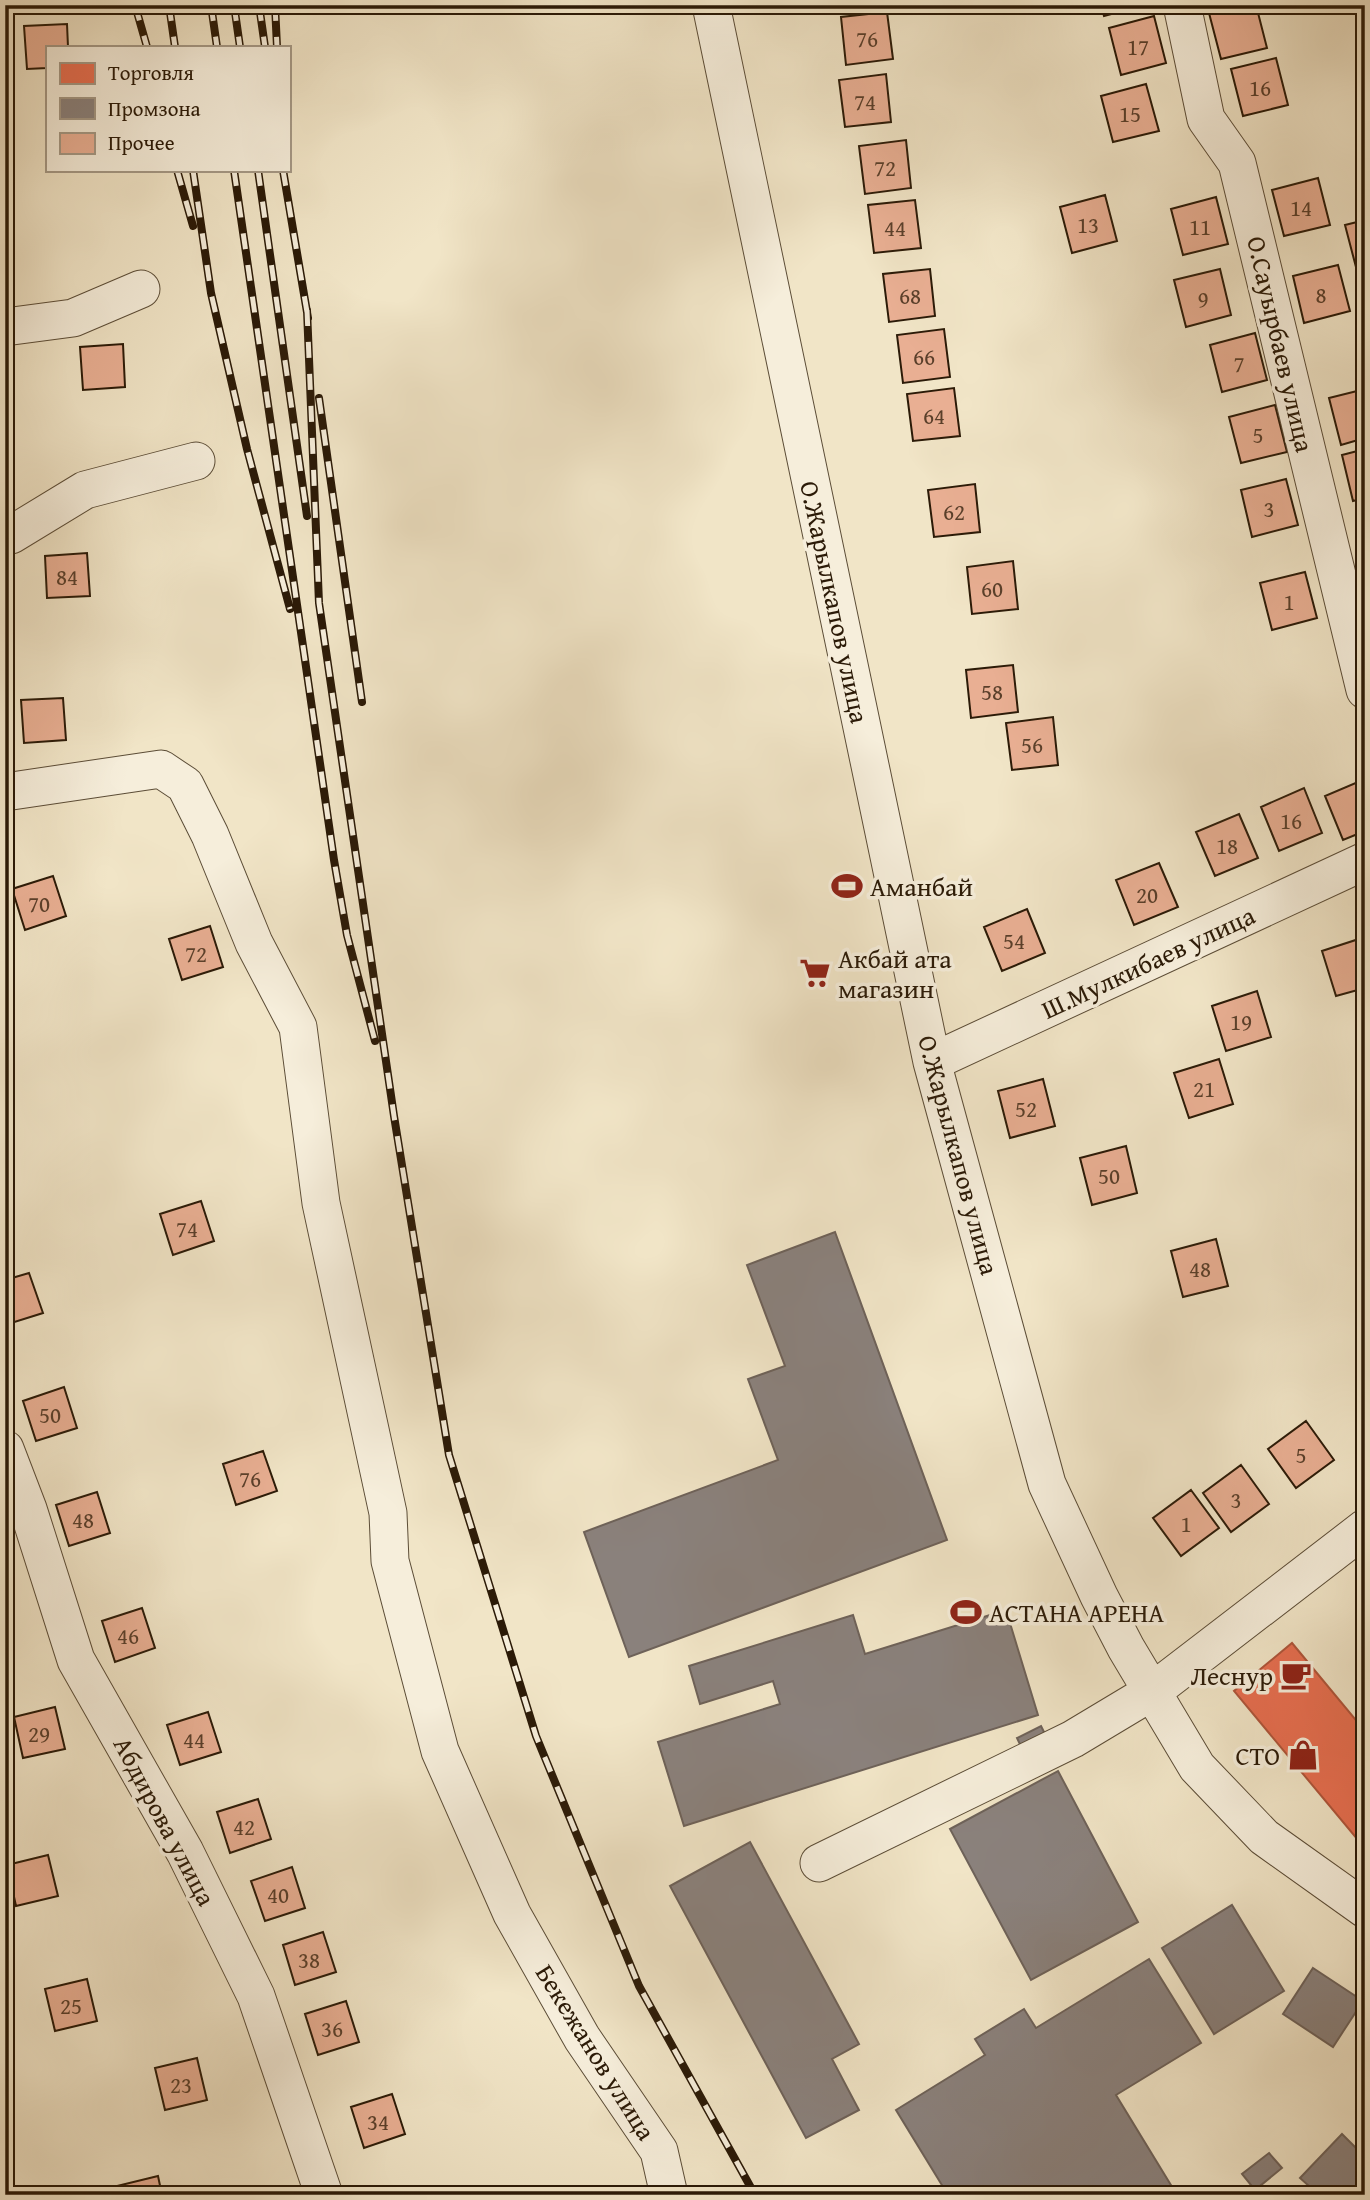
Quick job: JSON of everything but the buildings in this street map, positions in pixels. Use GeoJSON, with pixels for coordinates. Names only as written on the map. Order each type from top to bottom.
{"type":"FeatureCollection","features":[{"type":"Feature","properties":{"kind":"street","name":"О.Жарылкапов улица"},"geometry":{"type":"LineString","coordinates":[[711,5],[932,1062],[1046,1484],[1126,1648],[1197,1767],[1264,1837],[1365,1909]]}},
{"type":"Feature","properties":{"kind":"street","name":"О.Сауырбаев улица"},"geometry":{"type":"LineString","coordinates":[[1182,5],[1206,119],[1237,163],[1365,690]]}},
{"type":"Feature","properties":{"kind":"street"},"geometry":{"type":"LineString","coordinates":[[5,327],[73,318],[141,289]]}},
{"type":"Feature","properties":{"kind":"street"},"geometry":{"type":"LineString","coordinates":[[5,536],[11,535],[85,490],[196,461]]}},
{"type":"Feature","properties":{"kind":"street","name":"Бекежанов улица"},"geometry":{"type":"LineString","coordinates":[[5,793],[161,769],[185,785],[210,835],[254,943],[298,1027],[321,1203],[388,1513],[390,1561],[440,1751],[512,1914],[582,2038],[659,2151],[669,2195]]}},
{"type":"Feature","properties":{"kind":"street","name":"Ш.Мулкибаев улица"},"geometry":{"type":"LineString","coordinates":[[932,1062],[1365,861]]}},
{"type":"Feature","properties":{"kind":"street","name":"Абдирова улица"},"geometry":{"type":"LineString","coordinates":[[5,1449],[28,1509],[76,1660],[185,1852],[256,1996],[324,2195]]}},
{"type":"Feature","properties":{"kind":"street"},"geometry":{"type":"LineString","coordinates":[[819,1863],[1073,1739],[1153,1691],[1365,1528]]}},
{"type":"Feature","properties":{"kind":"railway"},"geometry":{"type":"LineString","coordinates":[[135,5],[147,46]]}},
{"type":"Feature","properties":{"kind":"railway"},"geometry":{"type":"LineString","coordinates":[[169,5],[175,46]]}},
{"type":"Feature","properties":{"kind":"railway"},"geometry":{"type":"LineString","coordinates":[[211,5],[217,46]]}},
{"type":"Feature","properties":{"kind":"railway"},"geometry":{"type":"LineString","coordinates":[[234,5],[240,46]]}},
{"type":"Feature","properties":{"kind":"railway"},"geometry":{"type":"LineString","coordinates":[[259,5],[265,46]]}},
{"type":"Feature","properties":{"kind":"railway"},"geometry":{"type":"LineString","coordinates":[[275,5],[277,46]]}},
{"type":"Feature","properties":{"kind":"railway"},"geometry":{"type":"LineString","coordinates":[[178,172],[193,226]]}},
{"type":"Feature","properties":{"kind":"railway"},"geometry":{"type":"LineString","coordinates":[[193,172],[211,293],[247,449],[290,609]]}},
{"type":"Feature","properties":{"kind":"railway"},"geometry":{"type":"LineString","coordinates":[[234,172],[334,860],[347,935],[375,1041]]}},
{"type":"Feature","properties":{"kind":"railway"},"geometry":{"type":"LineString","coordinates":[[258,172],[307,516]]}},
{"type":"Feature","properties":{"kind":"railway"},"geometry":{"type":"LineString","coordinates":[[283,172],[308,318]]}},
{"type":"Feature","properties":{"kind":"railway"},"geometry":{"type":"LineString","coordinates":[[307,310],[319,603],[394,1116],[449,1455],[536,1736],[639,1986],[755,2195]]}},
{"type":"Feature","properties":{"kind":"railway"},"geometry":{"type":"LineString","coordinates":[[319,398],[362,702]]}},
{"type":"Feature","properties":{"kind":"place","name":"Аманбай"},"geometry":{"type":"Point","coordinates":[847,886]}},
{"type":"Feature","properties":{"kind":"place","name":"Акбай ата магазин"},"geometry":{"type":"Point","coordinates":[815,973]}},
{"type":"Feature","properties":{"kind":"place","name":"АСТАНА АРЕНА"},"geometry":{"type":"Point","coordinates":[966,1612]}},
{"type":"Feature","properties":{"kind":"place","name":"Леснур"},"geometry":{"type":"Point","coordinates":[1296,1675]}},
{"type":"Feature","properties":{"kind":"place","name":"СТО"},"geometry":{"type":"Point","coordinates":[1303,1755]}}]}
